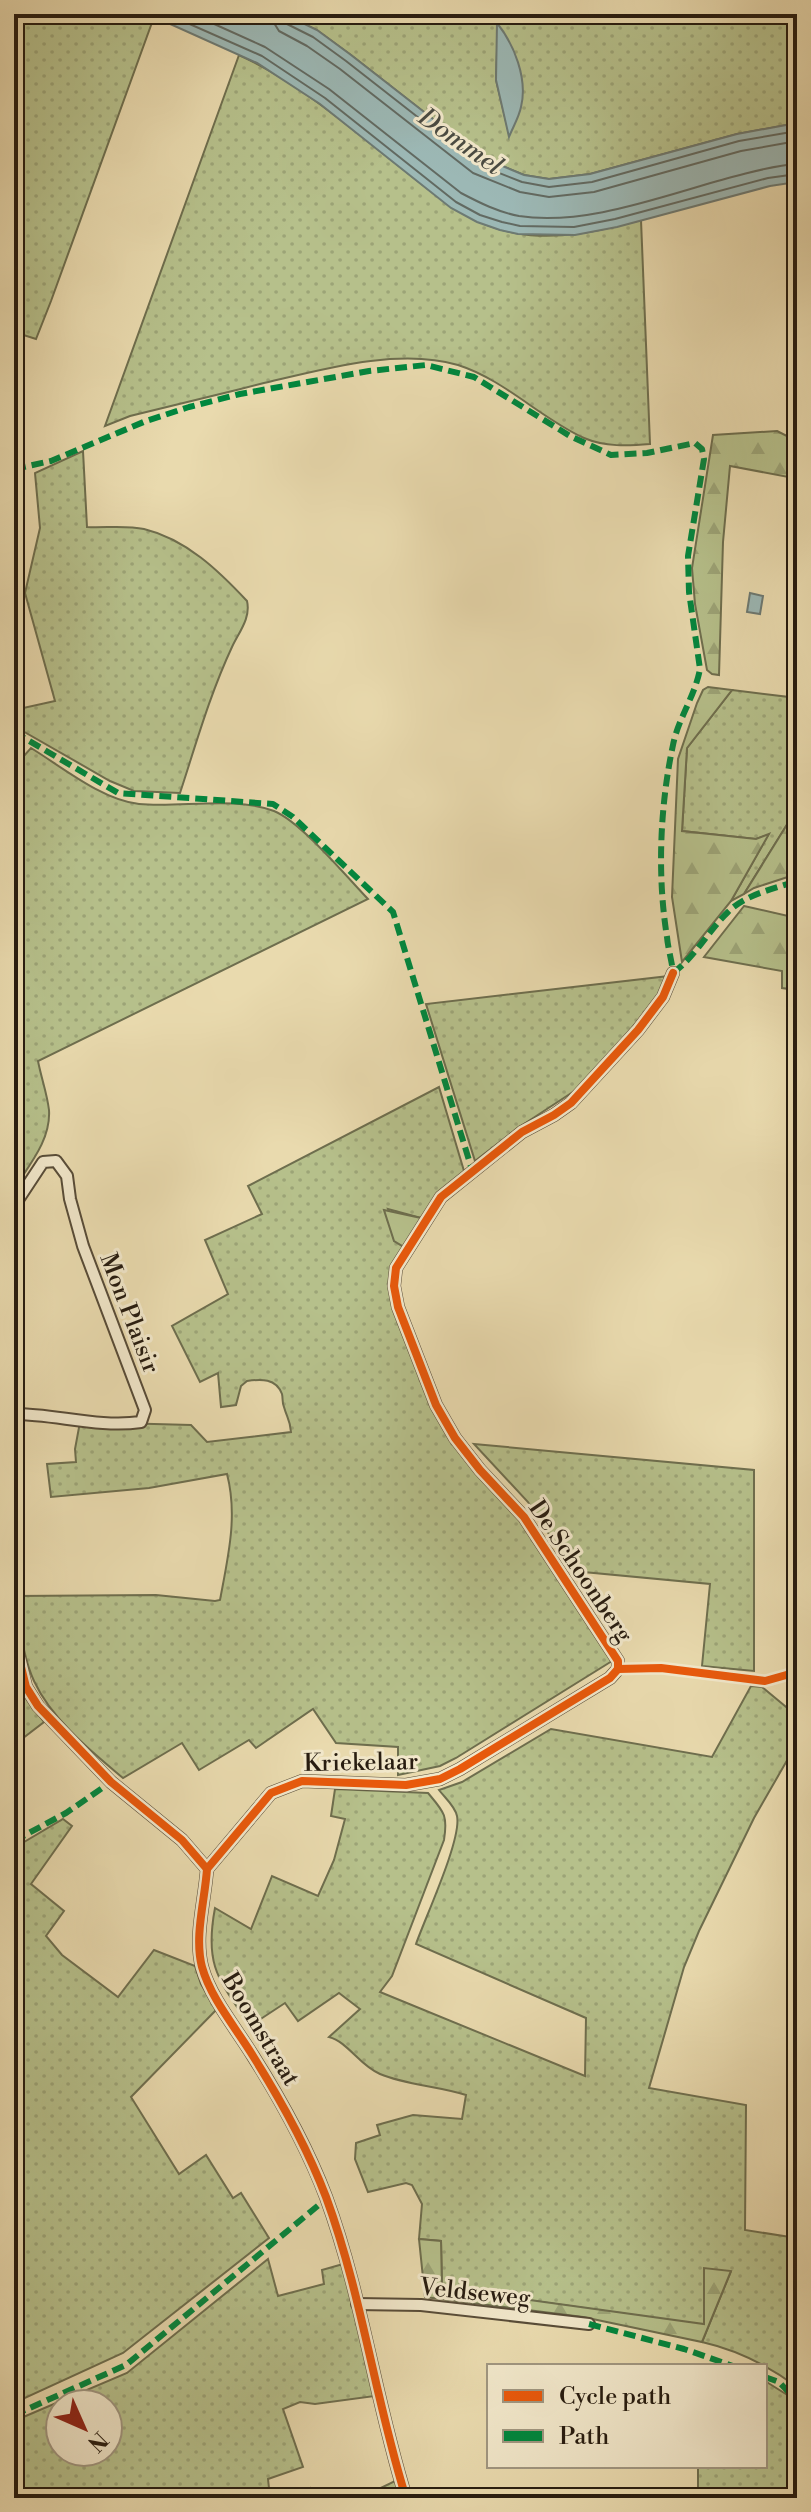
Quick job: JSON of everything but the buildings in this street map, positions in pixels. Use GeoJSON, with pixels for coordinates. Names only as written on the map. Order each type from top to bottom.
{"type":"FeatureCollection","features":[{"type":"Feature","properties":{"kind":"street","name":"De Schoonberg"},"geometry":{"type":"LineString","coordinates":[[618,1669],[618,1661],[524,1517],[455,1438],[436,1405],[398,1307],[394,1286],[396,1268],[441,1197],[522,1132],[571,1103],[638,1030],[663,997],[673,973]]}},
{"type":"Feature","properties":{"kind":"street","name":"Mon Plaisir"},"geometry":{"type":"LineString","coordinates":[[14,1206],[43,1162],[56,1161],[67,1176],[83,1246],[145,1410],[141,1422],[126,1424],[14,1414]]}},
{"type":"Feature","properties":{"kind":"street"},"geometry":{"type":"LineString","coordinates":[[14,1639],[26,1687],[38,1706],[111,1782],[182,1840],[207,1869]]}},
{"type":"Feature","properties":{"kind":"street","name":"Kriekelaar"},"geometry":{"type":"LineString","coordinates":[[207,1869],[271,1793],[285,1786],[302,1781],[406,1785],[440,1779],[610,1678],[618,1669]]}},
{"type":"Feature","properties":{"kind":"street","name":"Boomstraat"},"geometry":{"type":"LineString","coordinates":[[207,1869],[200,1935],[202,1965],[213,1992],[289,2113],[314,2168],[331,2213],[357,2304],[393,2457],[406,2498]]}},
{"type":"Feature","properties":{"kind":"street","name":"Veldseweg"},"geometry":{"type":"LineString","coordinates":[[357,2304],[421,2305],[589,2324]]}},
{"type":"Feature","properties":{"kind":"green space"},"geometry":{"type":"Polygon","coordinates":[[[14,14],[148,14],[154,17],[36,339],[14,332],[14,14]]]}},
{"type":"Feature","properties":{"kind":"green space"},"geometry":{"type":"Polygon","coordinates":[[[284,14],[797,14],[797,123],[737,134],[590,174],[549,179],[524,175],[483,158],[317,30],[284,14]],[[498,24],[496,80],[509,134],[498,24]]]}},
{"type":"Feature","properties":{"kind":"green space"},"geometry":{"type":"Polygon","coordinates":[[[239,55],[282,78],[440,198],[482,223],[515,233],[547,236],[594,231],[641,220],[650,444],[617,445],[592,441],[568,430],[507,389],[475,372],[435,360],[410,358],[359,362],[308,373],[130,416],[105,426],[239,55]]]}},
{"type":"Feature","properties":{"kind":"green space"},"geometry":{"type":"Polygon","coordinates":[[[777,431],[797,441],[797,512],[794,478],[730,466],[723,542],[719,675],[712,674],[707,670],[692,568],[713,435],[777,431]]]}},
{"type":"Feature","properties":{"kind":"green space"},"geometry":{"type":"Polygon","coordinates":[[[83,451],[87,527],[144,529],[174,540],[213,568],[247,601],[246,619],[217,683],[180,793],[134,791],[110,781],[14,726],[14,710],[55,701],[25,593],[40,528],[35,473],[83,451]]]}},
{"type":"Feature","properties":{"kind":"green space"},"geometry":{"type":"Polygon","coordinates":[[[708,687],[732,690],[687,748],[682,831],[756,839],[769,834],[731,901],[682,962],[672,897],[678,759],[697,703],[703,690],[708,687]]]}},
{"type":"Feature","properties":{"kind":"green space"},"geometry":{"type":"Polygon","coordinates":[[[732,690],[797,698],[797,818],[788,823],[744,894],[731,901],[768,835],[756,839],[682,831],[687,748],[732,690]]]}},
{"type":"Feature","properties":{"kind":"green space"},"geometry":{"type":"Polygon","coordinates":[[[31,748],[83,782],[125,801],[155,805],[242,804],[274,811],[310,838],[368,899],[38,1061],[49,1121],[38,1152],[14,1189],[14,767],[31,748]]]}},
{"type":"Feature","properties":{"kind":"green space"},"geometry":{"type":"Polygon","coordinates":[[[797,818],[797,874],[744,894],[788,823],[797,818]]]}},
{"type":"Feature","properties":{"kind":"green space"},"geometry":{"type":"Polygon","coordinates":[[[744,906],[797,918],[797,990],[782,988],[782,971],[704,957],[744,906]]]}},
{"type":"Feature","properties":{"kind":"green space"},"geometry":{"type":"Polygon","coordinates":[[[669,976],[660,995],[582,1086],[475,1161],[426,1004],[669,976]]]}},
{"type":"Feature","properties":{"kind":"green space"},"geometry":{"type":"Polygon","coordinates":[[[439,1087],[464,1171],[421,1218],[388,1209],[404,1247],[393,1284],[438,1416],[518,1513],[612,1661],[440,1766],[398,1775],[398,1747],[336,1743],[313,1709],[256,1748],[249,1740],[199,1770],[182,1743],[123,1778],[73,1734],[42,1695],[27,1661],[15,1596],[156,1595],[220,1600],[232,1521],[227,1474],[149,1488],[51,1497],[47,1464],[76,1462],[80,1422],[191,1425],[207,1442],[291,1432],[282,1394],[272,1382],[247,1381],[241,1386],[236,1405],[221,1407],[218,1373],[200,1382],[172,1326],[228,1294],[205,1240],[262,1214],[248,1186],[439,1087]]]}},
{"type":"Feature","properties":{"kind":"green space"},"geometry":{"type":"Polygon","coordinates":[[[384,1210],[421,1218],[404,1247],[394,1241],[384,1210]]]}},
{"type":"Feature","properties":{"kind":"green space"},"geometry":{"type":"Polygon","coordinates":[[[474,1444],[754,1470],[754,1671],[702,1666],[710,1584],[573,1571],[528,1502],[474,1444]]]}},
{"type":"Feature","properties":{"kind":"green space"},"geometry":{"type":"Polygon","coordinates":[[[14,1671],[23,1694],[44,1722],[14,1745],[14,1671]]]}},
{"type":"Feature","properties":{"kind":"green space"},"geometry":{"type":"Polygon","coordinates":[[[751,1686],[762,1687],[797,1716],[797,1743],[754,1818],[684,1967],[649,2088],[746,2105],[745,2230],[797,2238],[797,2387],[767,2368],[767,2364],[702,2342],[731,2271],[704,2325],[442,2288],[441,2241],[419,2239],[422,2204],[412,2185],[406,2183],[368,2192],[355,2159],[356,2143],[380,2135],[377,2125],[413,2115],[462,2119],[466,2095],[380,2074],[329,2037],[360,2009],[339,1993],[298,2021],[285,2003],[250,2026],[222,1984],[213,1959],[211,1944],[215,1908],[251,1929],[272,1876],[318,1896],[334,1860],[345,1819],[331,1816],[335,1789],[428,1793],[444,1814],[444,1840],[392,1976],[380,1992],[585,2076],[586,2018],[416,1944],[449,1860],[457,1827],[456,1812],[439,1790],[462,1782],[551,1729],[712,1757],[751,1686]]]}},
{"type":"Feature","properties":{"kind":"green space"},"geometry":{"type":"Polygon","coordinates":[[[63,1819],[72,1826],[31,1884],[64,1911],[46,1936],[62,1955],[118,1997],[154,1950],[195,1966],[201,1984],[217,2009],[131,2097],[179,2174],[206,2155],[233,2198],[241,2193],[269,2238],[123,2353],[14,2403],[14,1848],[63,1819]]]}},
{"type":"Feature","properties":{"kind":"green space"},"geometry":{"type":"Polygon","coordinates":[[[419,2239],[441,2241],[442,2288],[704,2324],[704,2268],[731,2271],[702,2342],[583,2317],[425,2297],[419,2239]]]}},
{"type":"Feature","properties":{"kind":"green space"},"geometry":{"type":"Polygon","coordinates":[[[268,2259],[278,2296],[324,2284],[322,2270],[343,2264],[375,2396],[315,2404],[300,2402],[283,2409],[303,2467],[268,2479],[270,2497],[310,2488],[313,2498],[14,2498],[14,2421],[44,2408],[44,2468],[124,2468],[124,2388],[92,2388],[127,2373],[268,2259]]]}},
{"type":"Feature","properties":{"kind":"green space"},"geometry":{"type":"Polygon","coordinates":[[[767,2382],[797,2401],[797,2498],[698,2498],[698,2468],[767,2468],[767,2382]]]}},
{"type":"Feature","properties":{"kind":"green space"},"geometry":{"type":"Polygon","coordinates":[[[397,2480],[404,2498],[360,2498],[397,2480]]]}},
{"type":"Feature","properties":{"kind":"water","name":"Dommel"},"geometry":{"type":"Polygon","coordinates":[[[148,14],[284,14],[317,30],[483,158],[524,175],[549,179],[590,174],[737,134],[797,123],[797,182],[575,235],[518,234],[500,230],[451,208],[320,104],[257,63],[148,14]]]}},
{"type":"Feature","properties":{"kind":"water"},"geometry":{"type":"Polygon","coordinates":[[[497,23],[514,51],[523,85],[520,111],[509,137],[496,80],[497,23]]]}},
{"type":"Feature","properties":{"kind":"water"},"geometry":{"type":"Polygon","coordinates":[[[750,593],[763,596],[760,614],[747,612],[750,593]]]}},
{"type":"Feature","properties":{"kind":"marked path"},"geometry":{"type":"LineString","coordinates":[[14,469],[51,461],[146,421],[240,394],[369,371],[426,365],[474,377],[570,436],[611,455],[647,453],[695,443],[702,449],[704,459],[688,556],[689,592],[700,669],[673,745],[661,841],[664,913],[673,973]]}},
{"type":"Feature","properties":{"kind":"marked path"},"geometry":{"type":"LineString","coordinates":[[14,732],[118,793],[273,804],[293,817],[393,912],[472,1170]]}},
{"type":"Feature","properties":{"kind":"marked path"},"geometry":{"type":"LineString","coordinates":[[673,973],[735,906],[797,881]]}},
{"type":"Feature","properties":{"kind":"marked path"},"geometry":{"type":"LineString","coordinates":[[14,1841],[66,1813],[111,1782]]}},
{"type":"Feature","properties":{"kind":"marked path"},"geometry":{"type":"LineString","coordinates":[[14,2415],[126,2365],[326,2199]]}},
{"type":"Feature","properties":{"kind":"marked path"},"geometry":{"type":"LineString","coordinates":[[589,2324],[727,2364]]}},
{"type":"Feature","properties":{"kind":"marked path"},"geometry":{"type":"LineString","coordinates":[[767,2378],[779,2382],[797,2401]]}},
{"type":"Feature","properties":{"kind":"cycle path"},"geometry":{"type":"LineString","coordinates":[[618,1669],[618,1661],[524,1517],[455,1438],[436,1405],[398,1307],[394,1286],[396,1268],[441,1197],[522,1132],[571,1103],[638,1030],[663,997],[673,973]]}},
{"type":"Feature","properties":{"kind":"cycle path"},"geometry":{"type":"LineString","coordinates":[[14,1639],[26,1687],[38,1706],[111,1782],[182,1840],[207,1869],[200,1931],[202,1967],[218,2002],[293,2125],[326,2197],[349,2271],[406,2498]]}},
{"type":"Feature","properties":{"kind":"cycle path"},"geometry":{"type":"LineString","coordinates":[[618,1669],[661,1668],[765,1681],[797,1672]]}},
{"type":"Feature","properties":{"kind":"cycle path"},"geometry":{"type":"LineString","coordinates":[[207,1869],[271,1793],[302,1781],[406,1785],[440,1779],[610,1678],[618,1669]]}}]}
